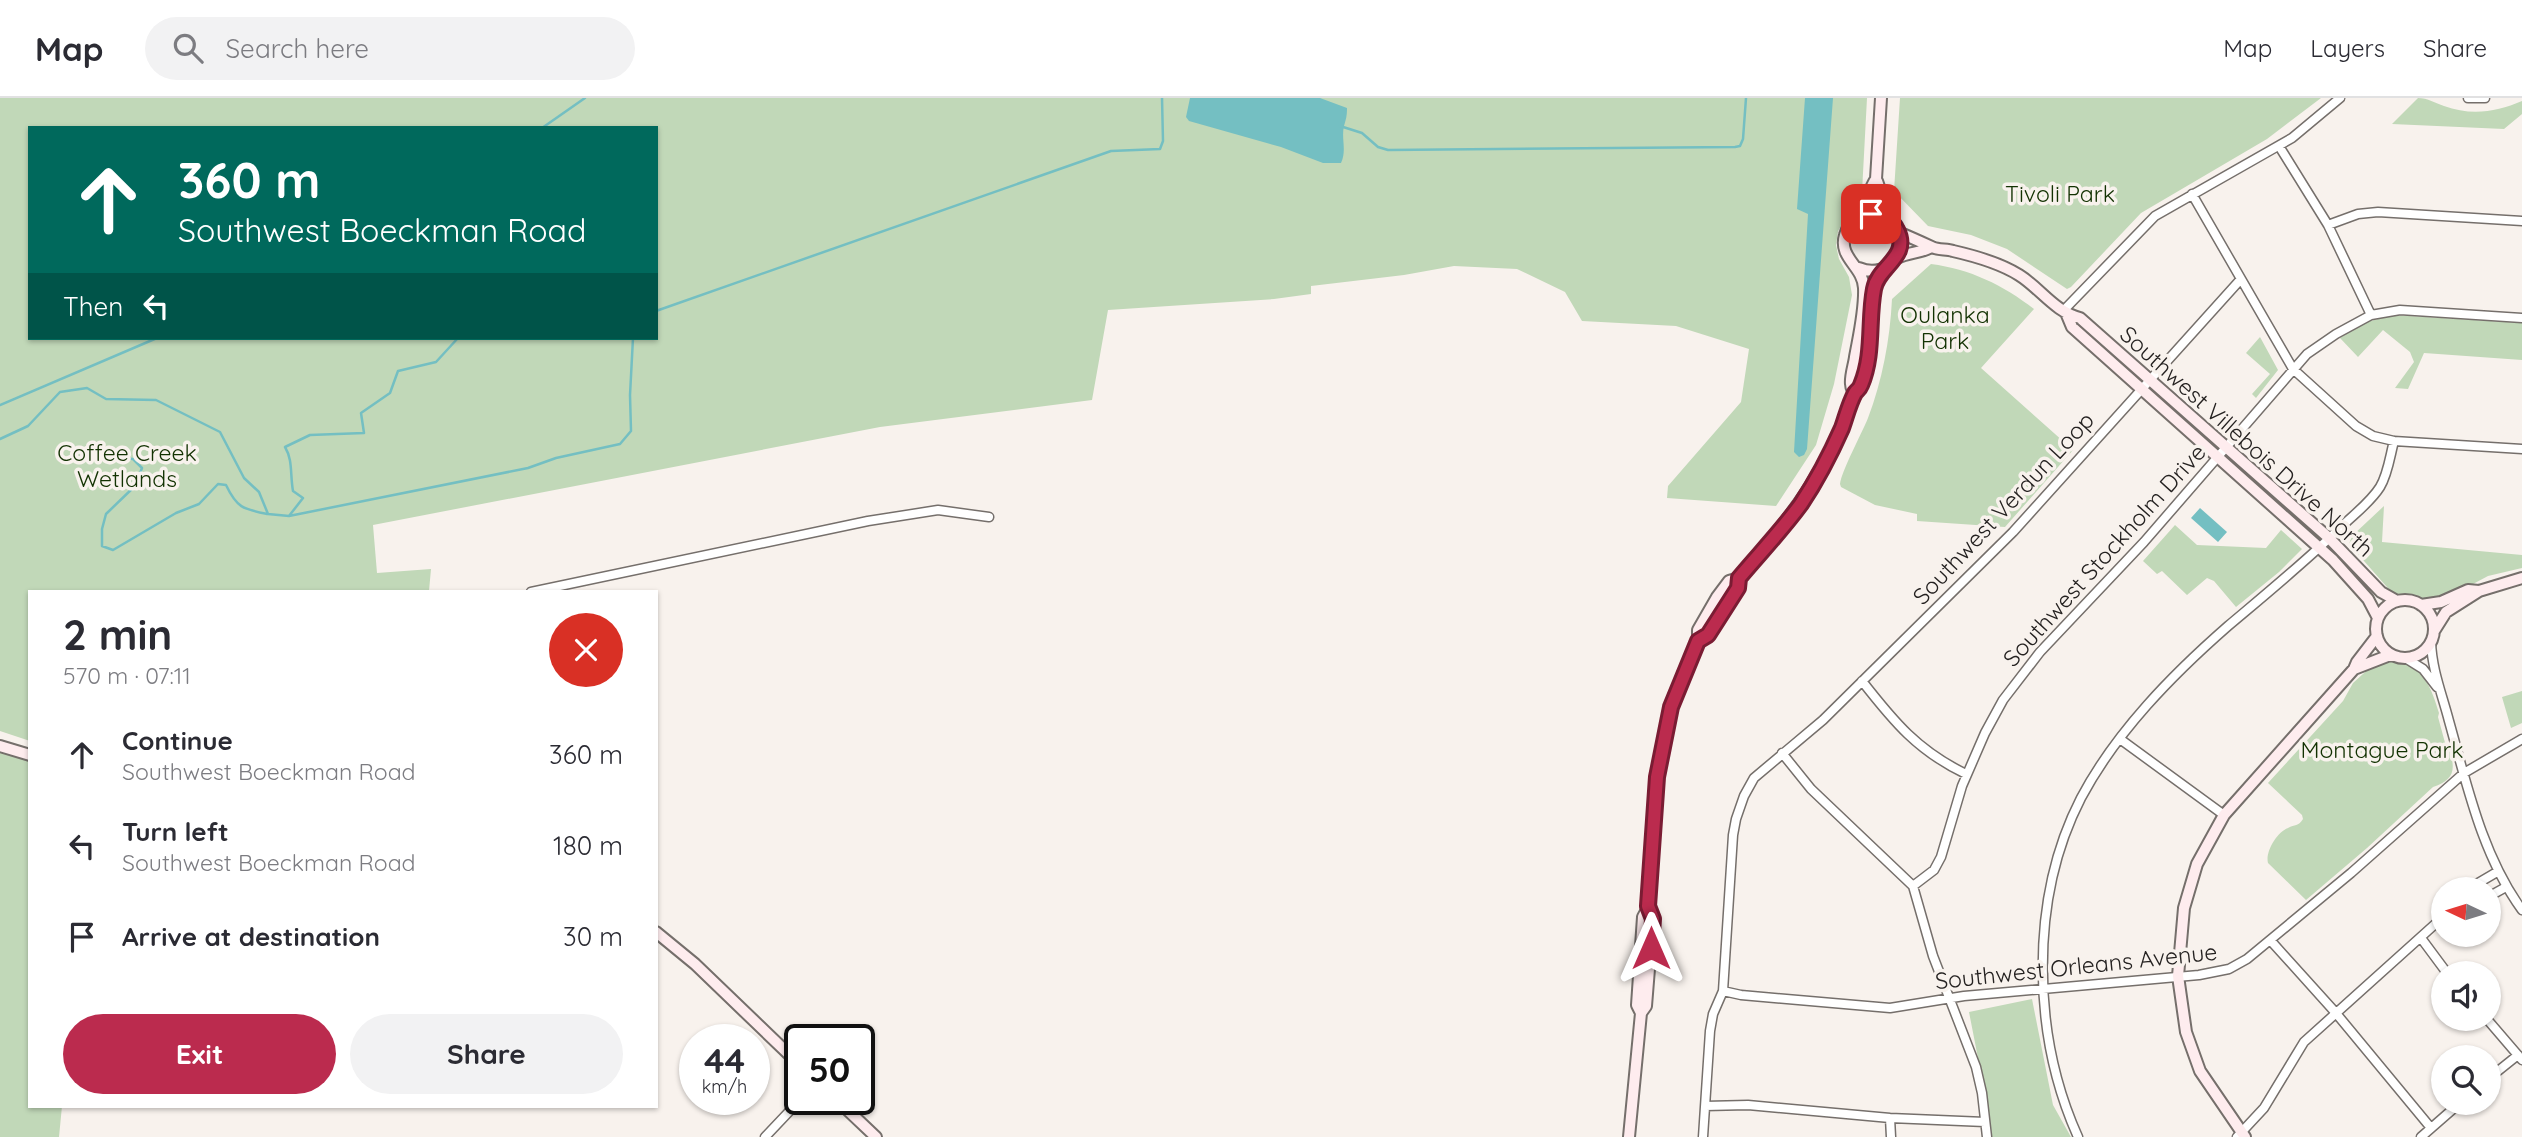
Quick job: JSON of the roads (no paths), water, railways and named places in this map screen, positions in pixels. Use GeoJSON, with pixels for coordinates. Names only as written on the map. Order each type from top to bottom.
{"type":"FeatureCollection","features":[{"type":"Feature","properties":{"kind":"street"},"geometry":{"type":"LineString","coordinates":[[1629,1137],[1641,1013],[1637,1005],[1643,916],[1648,906],[1661,750],[1671,707],[1698,641],[1698,630],[1717,597],[1729,581],[1739,578],[1812,487],[1838,436],[1854,394],[1861,386],[1874,289],[1883,270],[1896,258],[1900,247],[1898,232],[1886,218],[1880,203],[1880,186],[1876,179],[1881,98]]}},
{"type":"Feature","properties":{"kind":"street"},"geometry":{"type":"LineString","coordinates":[[2065,313],[2139,230],[2155,216],[2279,146],[2340,98]]}},
{"type":"Feature","properties":{"kind":"street"},"geometry":{"type":"LineString","coordinates":[[2468,98],[2485,98]]}},
{"type":"Feature","properties":{"kind":"street"},"geometry":{"type":"LineString","coordinates":[[2279,146],[2328,225],[2371,315]]}},
{"type":"Feature","properties":{"kind":"street"},"geometry":{"type":"LineString","coordinates":[[1876,179],[1871,185],[1868,202],[1861,216],[1851,224],[1844,239],[1846,256],[1858,268],[1870,272],[1883,270]]}},
{"type":"Feature","properties":{"kind":"street"},"geometry":{"type":"LineString","coordinates":[[2192,194],[2293,369],[2356,426],[2373,436],[2393,441],[2522,449]]}},
{"type":"Feature","properties":{"kind":"street"},"geometry":{"type":"LineString","coordinates":[[2328,225],[2358,214],[2378,212],[2522,221]]}},
{"type":"Feature","properties":{"kind":"street"},"geometry":{"type":"LineString","coordinates":[[1861,216],[1875,215],[1886,218]]}},
{"type":"Feature","properties":{"kind":"street","name":"Southwest Villebois Drive North"},"geometry":{"type":"LineString","coordinates":[[1898,232],[1927,242],[1931,247],[1968,254],[2008,268],[2022,276],[2065,313],[2080,318],[2329,538],[2381,592],[2397,601]]}},
{"type":"Feature","properties":{"kind":"street","name":"Southwest Villebois Drive North"},"geometry":{"type":"LineString","coordinates":[[1896,258],[1931,247]]}},
{"type":"Feature","properties":{"kind":"street"},"geometry":{"type":"LineString","coordinates":[[1854,394],[1850,384],[1859,341],[1864,288],[1858,268]]}},
{"type":"Feature","properties":{"kind":"street","name":"Southwest Verdun Loop"},"geometry":{"type":"LineString","coordinates":[[1703,1137],[1710,1031],[1713,1014],[1723,991],[1736,819],[1754,778],[1822,720],[2013,532],[2241,279]]}},
{"type":"Feature","properties":{"kind":"street","name":"Southwest Stockholm Drive"},"geometry":{"type":"LineString","coordinates":[[1913,886],[1934,870],[1941,857],[1966,774],[1984,733],[2025,671],[2144,542],[2307,354],[2371,315],[2400,310],[2522,318]]}},
{"type":"Feature","properties":{"kind":"street","name":"Southwest Villebois Drive North"},"geometry":{"type":"LineString","coordinates":[[2065,313],[2072,327],[2319,547],[2368,598],[2378,618]]}},
{"type":"Feature","properties":{"kind":"street"},"geometry":{"type":"LineString","coordinates":[[2078,1137],[2056,1076],[2045,1017],[2043,989],[2048,913],[2059,856],[2080,800],[2120,738],[2151,701],[2380,488],[2393,441]]}},
{"type":"Feature","properties":{"kind":"street"},"geometry":{"type":"LineString","coordinates":[[540,590],[868,521],[938,510],[989,517]]}},
{"type":"Feature","properties":{"kind":"street"},"geometry":{"type":"LineString","coordinates":[[2407,659],[2421,654],[2431,642],[2434,631],[2446,612],[2479,591],[2522,578]]}},
{"type":"Feature","properties":{"kind":"street"},"geometry":{"type":"LineString","coordinates":[[2421,605],[2441,601],[2468,590],[2479,591]]}},
{"type":"Feature","properties":{"kind":"street"},"geometry":{"type":"LineString","coordinates":[[2434,631],[2433,621],[2421,605],[2413,601],[2397,601],[2389,605],[2378,618],[2377,636],[2384,650],[2423,669],[2439,689]]}},
{"type":"Feature","properties":{"kind":"street"},"geometry":{"type":"LineString","coordinates":[[2377,636],[2354,669],[2224,815],[2207,844],[2188,893],[2181,927],[2178,976],[2182,1010],[2192,1052],[2241,1136],[2264,1108],[2304,1042],[2431,928]]}},
{"type":"Feature","properties":{"kind":"street"},"geometry":{"type":"LineString","coordinates":[[2431,642],[2439,689],[2497,872],[2522,910]]}},
{"type":"Feature","properties":{"kind":"street"},"geometry":{"type":"LineString","coordinates":[[2354,669],[2390,655]]}},
{"type":"Feature","properties":{"kind":"street"},"geometry":{"type":"LineString","coordinates":[[1862,681],[1887,714],[1925,751],[1938,761],[1966,774]]}},
{"type":"Feature","properties":{"kind":"street"},"geometry":{"type":"LineString","coordinates":[[2120,738],[2224,815]]}},
{"type":"Feature","properties":{"kind":"street","name":"Southwest Orleans Avenue"},"geometry":{"type":"LineString","coordinates":[[1723,991],[1741,995],[1890,1008],[2043,989],[2199,975],[2229,968],[2247,960],[2271,941],[2464,773],[2522,740]]}},
{"type":"Feature","properties":{"kind":"street"},"geometry":{"type":"LineString","coordinates":[[0,746],[28,754]]}},
{"type":"Feature","properties":{"kind":"street"},"geometry":{"type":"LineString","coordinates":[[1782,753],[1816,796],[1913,886],[1929,944],[1976,1067],[1987,1137]]}},
{"type":"Feature","properties":{"kind":"street"},"geometry":{"type":"LineString","coordinates":[[2488,877],[2497,872]]}},
{"type":"Feature","properties":{"kind":"street"},"geometry":{"type":"LineString","coordinates":[[2501,890],[2506,887]]}},
{"type":"Feature","properties":{"kind":"street"},"geometry":{"type":"LineString","coordinates":[[658,934],[695,964],[784,1050]]}},
{"type":"Feature","properties":{"kind":"street"},"geometry":{"type":"LineString","coordinates":[[2421,938],[2437,961]]}},
{"type":"Feature","properties":{"kind":"street"},"geometry":{"type":"LineString","coordinates":[[2271,941],[2431,1128]]}},
{"type":"Feature","properties":{"kind":"street"},"geometry":{"type":"LineString","coordinates":[[2497,1031],[2520,1057],[2501,1070]]}},
{"type":"Feature","properties":{"kind":"street"},"geometry":{"type":"LineString","coordinates":[[1705,1107],[1748,1105],[1890,1118],[1985,1122]]}},
{"type":"Feature","properties":{"kind":"street"},"geometry":{"type":"LineString","coordinates":[[765,1137],[786,1115]]}},
{"type":"Feature","properties":{"kind":"street"},"geometry":{"type":"LineString","coordinates":[[853,1115],[876,1137]]}},
{"type":"Feature","properties":{"kind":"street"},"geometry":{"type":"LineString","coordinates":[[2421,1137],[2446,1115]]}},
{"type":"Feature","properties":{"kind":"street"},"geometry":{"type":"LineString","coordinates":[[1890,1118],[1891,1137]]}},
{"type":"Feature","properties":{"kind":"water"},"geometry":{"type":"Polygon","coordinates":[[[1190,98],[1320,98],[1347,108],[1341,163],[1323,163],[1281,147],[1189,121],[1186,117],[1190,98]]]}},
{"type":"Feature","properties":{"kind":"water"},"geometry":{"type":"Polygon","coordinates":[[[1805,98],[1833,98],[1807,449],[1804,455],[1799,457],[1794,452],[1808,214],[1797,209],[1805,98]]]}},
{"type":"Feature","properties":{"kind":"water"},"geometry":{"type":"Polygon","coordinates":[[[2200,508],[2227,532],[2218,542],[2191,518],[2200,508]]]}},
{"type":"Feature","properties":{"kind":"waterway"},"geometry":{"type":"LineString","coordinates":[[545,126],[585,98]]}},
{"type":"Feature","properties":{"kind":"waterway"},"geometry":{"type":"LineString","coordinates":[[658,310],[1111,151],[1160,149],[1163,141],[1162,98]]}},
{"type":"Feature","properties":{"kind":"waterway"},"geometry":{"type":"LineString","coordinates":[[1340,126],[1362,133],[1378,147],[1388,150],[1735,147],[1740,146],[1743,139],[1746,98]]}},
{"type":"Feature","properties":{"kind":"waterway"},"geometry":{"type":"LineString","coordinates":[[0,405],[152,340]]}},
{"type":"Feature","properties":{"kind":"waterway"},"geometry":{"type":"LineString","coordinates":[[0,439],[28,426],[60,392],[87,388],[106,399],[156,400],[220,432],[244,478],[259,492],[268,514],[289,516],[303,498],[293,491],[290,462],[285,447],[310,435],[364,433],[361,413],[390,393],[398,371],[436,362],[456,340]]}},
{"type":"Feature","properties":{"kind":"waterway"},"geometry":{"type":"LineString","coordinates":[[289,516],[528,468],[556,458],[620,444],[631,431],[633,340]]}},
{"type":"Feature","properties":{"kind":"waterway"},"geometry":{"type":"LineString","coordinates":[[122,458],[133,459],[142,468],[135,486],[106,514],[102,529],[102,546],[113,550],[176,513],[199,504],[218,484],[226,485],[237,503],[252,511],[267,514]]}},
{"type":"Feature","properties":{"kind":"park label","name":"Tivoli Park"},"geometry":{"type":"Point","coordinates":[2060,193]}},
{"type":"Feature","properties":{"kind":"park label","name":"Oulanka Park"},"geometry":{"type":"Point","coordinates":[1945,327]}},
{"type":"Feature","properties":{"kind":"park label","name":"Coffee Creek Wetlands"},"geometry":{"type":"Point","coordinates":[127,465]}},
{"type":"Feature","properties":{"kind":"park label","name":"Montague Park"},"geometry":{"type":"Point","coordinates":[2382,749]}}]}
